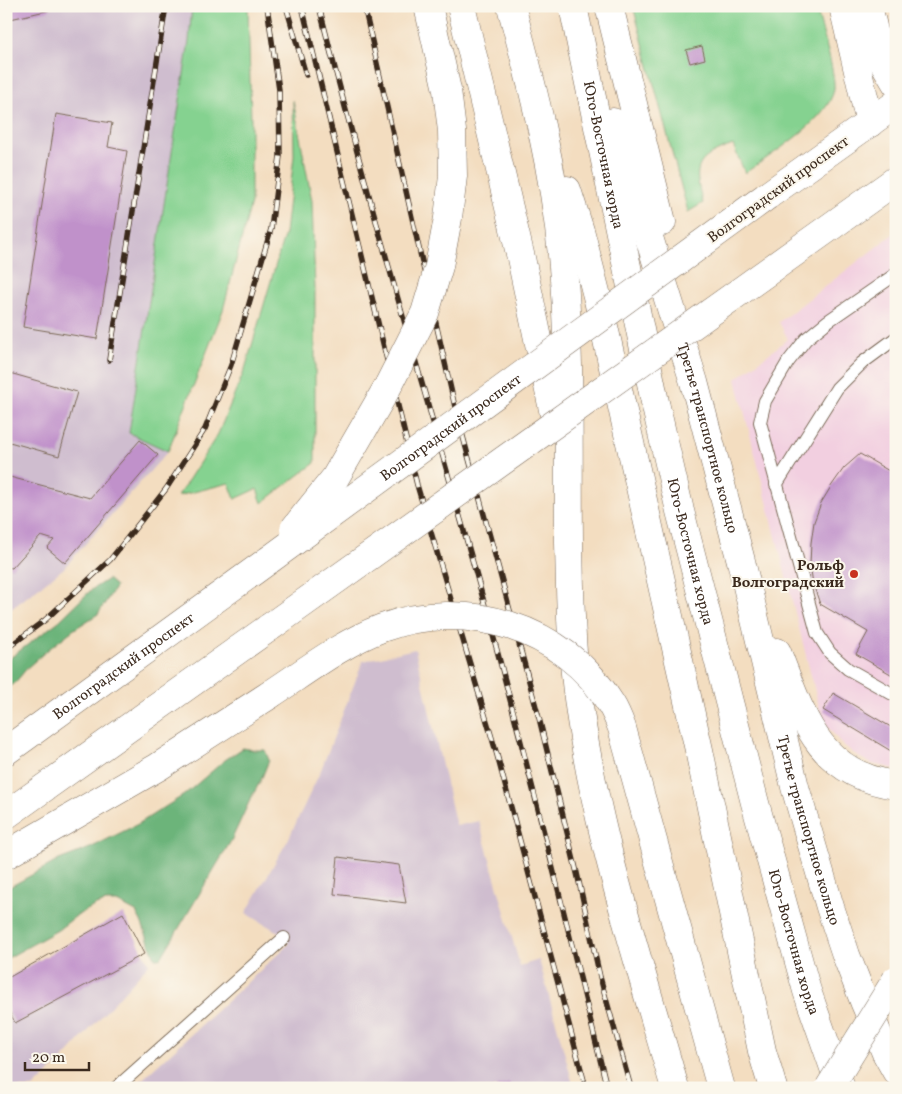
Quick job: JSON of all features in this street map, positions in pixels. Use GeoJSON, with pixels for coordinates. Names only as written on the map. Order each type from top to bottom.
{"type":"FeatureCollection","features":[{"type":"Feature","properties":{"kind":"main road"},"geometry":{"type":"LineString","coordinates":[[269,560],[335,478],[378,405],[424,313],[439,266],[448,218],[452,176],[452,131],[447,90],[428,6]]}},
{"type":"Feature","properties":{"kind":"main road"},"geometry":{"type":"LineString","coordinates":[[461,6],[521,258],[554,412],[563,479],[573,661],[579,713],[599,812],[623,906],[675,1088]]}},
{"type":"Feature","properties":{"kind":"main road"},"geometry":{"type":"LineString","coordinates":[[511,6],[556,195],[566,325],[570,598]]}},
{"type":"Feature","properties":{"kind":"main road","name":"Третье транспортное кольцо"},"geometry":{"type":"LineString","coordinates":[[575,6],[694,382],[741,561],[795,787],[830,907],[864,1001],[886,1053],[896,1071]]}},
{"type":"Feature","properties":{"kind":"main road","name":"Юго-Восточная хорда"},"geometry":{"type":"LineString","coordinates":[[575,6],[656,407],[680,511],[753,793],[807,991],[841,1088]]}},
{"type":"Feature","properties":{"kind":"main road"},"geometry":{"type":"LineString","coordinates":[[609,6],[694,356],[694,382]]}},
{"type":"Feature","properties":{"kind":"main road"},"geometry":{"type":"LineString","coordinates":[[843,6],[870,123]]}},
{"type":"Feature","properties":{"kind":"main road"},"geometry":{"type":"LineString","coordinates":[[868,6],[880,56],[896,83]]}},
{"type":"Feature","properties":{"kind":"main road"},"geometry":{"type":"LineString","coordinates":[[522,48],[581,234],[598,300],[699,750],[762,1051],[773,1088]]}},
{"type":"Feature","properties":{"kind":"main road","name":"Волгоградский проспект"},"geometry":{"type":"LineString","coordinates":[[6,751],[896,104]]}},
{"type":"Feature","properties":{"kind":"main road"},"geometry":{"type":"LineString","coordinates":[[6,815],[896,180]]}},
{"type":"Feature","properties":{"kind":"main road"},"geometry":{"type":"LineString","coordinates":[[741,561],[803,719],[819,743],[837,762],[856,775],[880,783],[896,785]]}},
{"type":"Feature","properties":{"kind":"main road"},"geometry":{"type":"LineString","coordinates":[[6,855],[158,767],[357,639],[382,628],[408,620],[433,616],[487,619],[515,626],[537,635],[559,649],[580,666],[611,704],[622,728],[721,1088]]}},
{"type":"Feature","properties":{"kind":"main road"},"geometry":{"type":"LineString","coordinates":[[829,1088],[896,980]]}},
{"type":"Feature","properties":{"kind":"lane"},"geometry":{"type":"LineString","coordinates":[[896,274],[828,321],[806,339],[788,362],[765,401],[760,422],[817,633],[830,653],[848,669],[896,696]]}},
{"type":"Feature","properties":{"kind":"lane"},"geometry":{"type":"LineString","coordinates":[[776,485],[837,388],[862,363],[896,338]]}},
{"type":"Feature","properties":{"kind":"lane"},"geometry":{"type":"LineString","coordinates":[[116,1088],[284,938]]}},
{"type":"Feature","properties":{"kind":"shaded area"},"geometry":{"type":"Polygon","coordinates":[[[6,6],[192,6],[189,41],[129,433],[168,451],[64,568],[6,613],[6,6]]]}},
{"type":"Feature","properties":{"kind":"shaded area"},"geometry":{"type":"Polygon","coordinates":[[[896,232],[896,769],[872,764],[857,756],[840,742],[827,726],[819,707],[736,379],[788,339],[779,322],[896,232]]]}},
{"type":"Feature","properties":{"kind":"shaded area"},"geometry":{"type":"Polygon","coordinates":[[[415,649],[456,826],[479,821],[520,966],[539,960],[574,1088],[133,1088],[289,944],[278,932],[246,913],[288,840],[321,770],[363,661],[415,649]]]}},
{"type":"Feature","properties":{"kind":"shaded area"},"geometry":{"type":"Polygon","coordinates":[[[123,913],[149,964],[59,1063],[33,1088],[6,1088],[6,979],[123,913]]]}},
{"type":"Feature","properties":{"kind":"green space"},"geometry":{"type":"Polygon","coordinates":[[[192,6],[248,6],[251,203],[223,310],[168,451],[129,433],[189,41],[192,6]]]}},
{"type":"Feature","properties":{"kind":"green space"},"geometry":{"type":"Polygon","coordinates":[[[633,6],[816,6],[833,72],[834,89],[830,101],[822,112],[797,136],[745,173],[733,145],[704,159],[698,172],[703,203],[688,212],[633,6]]]}},
{"type":"Feature","properties":{"kind":"green space"},"geometry":{"type":"Polygon","coordinates":[[[293,100],[312,201],[315,289],[315,463],[262,503],[257,489],[235,499],[229,483],[178,496],[218,434],[245,369],[285,233],[294,156],[293,100]]]}},
{"type":"Feature","properties":{"kind":"green space"},"geometry":{"type":"Polygon","coordinates":[[[108,579],[116,586],[98,614],[73,630],[45,652],[28,667],[14,684],[6,689],[6,661],[59,621],[91,590],[108,579]]]}},
{"type":"Feature","properties":{"kind":"green space"},"geometry":{"type":"Polygon","coordinates":[[[243,748],[265,750],[269,760],[231,841],[161,958],[155,958],[136,912],[117,902],[106,902],[96,905],[76,916],[58,930],[6,959],[6,889],[59,860],[90,848],[138,824],[184,795],[225,760],[243,748]]]}},
{"type":"Feature","properties":{"kind":"building"},"geometry":{"type":"Polygon","coordinates":[[[6,6],[49,6],[50,10],[6,20],[6,6]]]}},
{"type":"Feature","properties":{"kind":"building"},"geometry":{"type":"Polygon","coordinates":[[[702,46],[705,59],[690,63],[686,50],[702,46]]]}},
{"type":"Feature","properties":{"kind":"building"},"geometry":{"type":"Polygon","coordinates":[[[56,114],[112,123],[108,147],[127,151],[97,339],[23,327],[56,114]]]}},
{"type":"Feature","properties":{"kind":"building"},"geometry":{"type":"Polygon","coordinates":[[[6,372],[77,392],[59,456],[6,441],[6,372]]]}},
{"type":"Feature","properties":{"kind":"building"},"geometry":{"type":"Polygon","coordinates":[[[140,440],[158,455],[65,563],[47,548],[54,540],[41,536],[12,568],[6,567],[6,476],[90,498],[140,440]]]}},
{"type":"Feature","properties":{"kind":"building","name":"Рольф Волгоградский"},"geometry":{"type":"Polygon","coordinates":[[[860,454],[896,475],[896,677],[856,654],[868,632],[820,604],[813,584],[810,564],[814,522],[821,503],[832,485],[844,468],[860,454]]]}},
{"type":"Feature","properties":{"kind":"building"},"geometry":{"type":"Polygon","coordinates":[[[833,693],[896,730],[896,754],[823,710],[833,693]]]}},
{"type":"Feature","properties":{"kind":"building"},"geometry":{"type":"Polygon","coordinates":[[[338,857],[399,865],[406,903],[334,894],[338,857]]]}},
{"type":"Feature","properties":{"kind":"building"},"geometry":{"type":"Polygon","coordinates":[[[123,913],[144,954],[15,1023],[6,1005],[6,979],[123,913]]]}},
{"type":"Feature","properties":{"kind":"building"},"geometry":{"type":"Polygon","coordinates":[[[510,1083],[511,1088],[495,1088],[495,1087],[510,1083]]]}},
{"type":"Feature","properties":{"kind":"railway"},"geometry":{"type":"LineString","coordinates":[[109,360],[166,6]]}},
{"type":"Feature","properties":{"kind":"railway"},"geometry":{"type":"LineString","coordinates":[[6,649],[45,620],[110,560],[166,489],[205,429],[231,365],[271,229],[280,156],[279,90],[267,6]]}},
{"type":"Feature","properties":{"kind":"railway"},"geometry":{"type":"LineString","coordinates":[[286,6],[306,75]]}},
{"type":"Feature","properties":{"kind":"railway"},"geometry":{"type":"LineString","coordinates":[[302,6],[417,485],[497,755],[586,1088]]}},
{"type":"Feature","properties":{"kind":"railway"},"geometry":{"type":"LineString","coordinates":[[319,6],[380,234],[503,672],[607,1088]]}},
{"type":"Feature","properties":{"kind":"railway"},"geometry":{"type":"LineString","coordinates":[[364,6],[455,407],[539,718],[600,977],[631,1088]]}},
{"type":"Feature","properties":{"kind":"place","name":"Рольф Волгоградский"},"geometry":{"type":"Point","coordinates":[854,574]}}]}
